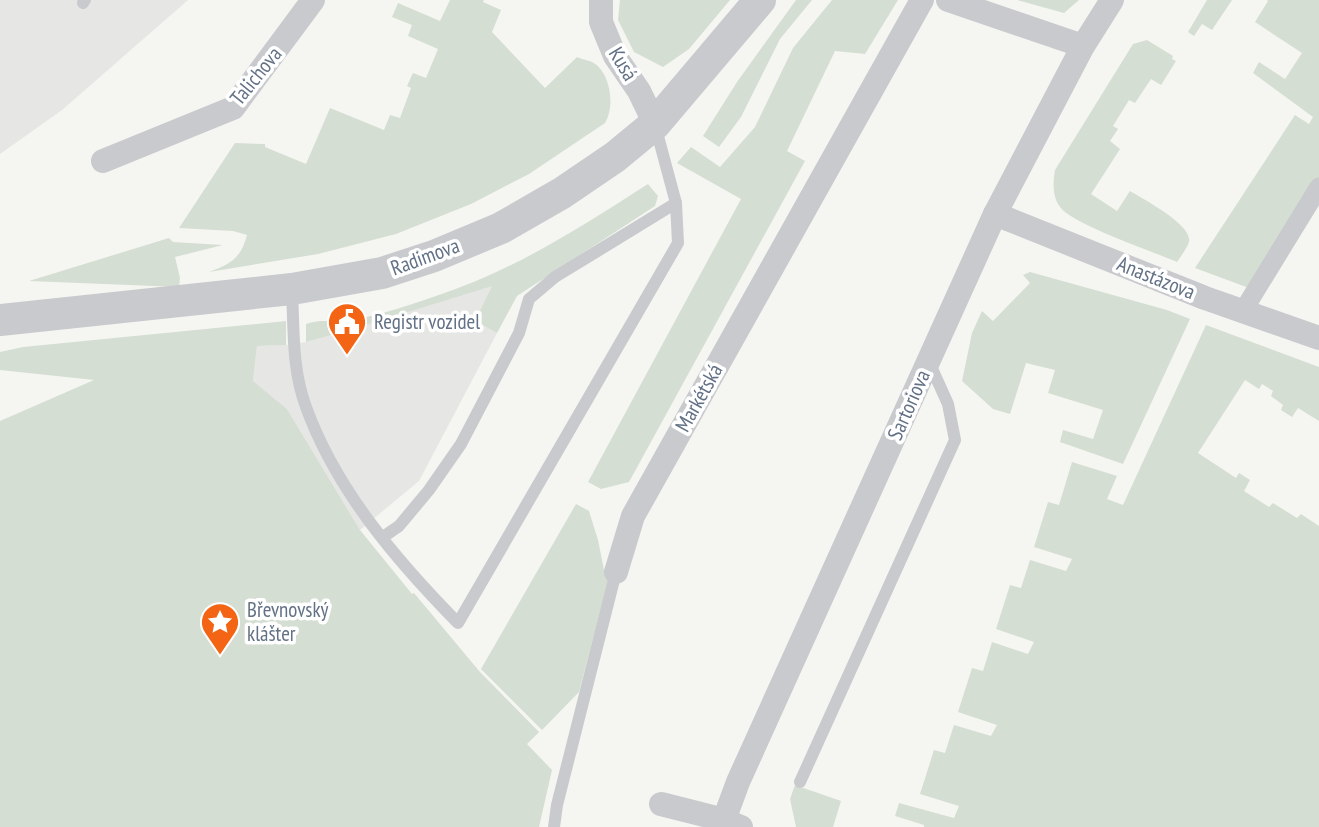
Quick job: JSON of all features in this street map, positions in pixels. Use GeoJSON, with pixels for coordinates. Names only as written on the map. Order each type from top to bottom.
{"type":"FeatureCollection","features":[{"type":"Feature","properties":{"kind":"street","name":"Talichova"},"geometry":{"type":"LineString","coordinates":[[103,161],[233,108],[313,0]]}},
{"type":"Feature","properties":{"kind":"street","name":"Kusá"},"geometry":{"type":"LineString","coordinates":[[601,0],[601,22],[615,56],[639,91],[655,124]]}},
{"type":"Feature","properties":{"kind":"street","name":"Radimova"},"geometry":{"type":"LineString","coordinates":[[0,320],[292,289],[382,273],[434,257],[501,228],[562,193],[615,157],[655,124],[760,0]]}},
{"type":"Feature","properties":{"kind":"street","name":"Markétská"},"geometry":{"type":"LineString","coordinates":[[616,572],[633,516],[922,0]]}},
{"type":"Feature","properties":{"kind":"street"},"geometry":{"type":"LineString","coordinates":[[948,0],[1083,46]]}},
{"type":"Feature","properties":{"kind":"street","name":"Sartoriova"},"geometry":{"type":"LineString","coordinates":[[732,823],[737,782],[995,214],[1083,46],[1112,0]]}},
{"type":"Feature","properties":{"kind":"street"},"geometry":{"type":"LineString","coordinates":[[1243,311],[1319,187]]}},
{"type":"Feature","properties":{"kind":"street","name":"Anastázova"},"geometry":{"type":"LineString","coordinates":[[995,214],[1319,338]]}},
{"type":"Feature","properties":{"kind":"street"},"geometry":{"type":"LineString","coordinates":[[661,804],[732,823]]}},
{"type":"Feature","properties":{"kind":"lane"},"geometry":{"type":"LineString","coordinates":[[292,289],[295,358],[305,406],[347,490],[413,577],[458,623],[678,243],[676,203],[655,124]]}},
{"type":"Feature","properties":{"kind":"lane"},"geometry":{"type":"LineString","coordinates":[[383,537],[399,526],[429,490],[461,444],[519,333],[529,299],[555,277],[676,203]]}},
{"type":"Feature","properties":{"kind":"lane"},"geometry":{"type":"LineString","coordinates":[[800,782],[955,440],[948,404],[928,362]]}},
{"type":"Feature","properties":{"kind":"lane","name":"Markétská"},"geometry":{"type":"LineString","coordinates":[[554,827],[557,804],[616,572]]}},
{"type":"Feature","properties":{"kind":"shaded area"},"geometry":{"type":"Polygon","coordinates":[[[0,0],[188,0],[62,110],[0,154],[0,0]]]}},
{"type":"Feature","properties":{"kind":"shaded area"},"geometry":{"type":"Polygon","coordinates":[[[450,0],[484,0],[483,2],[501,10],[492,32],[545,88],[577,57],[594,63],[604,75],[610,91],[610,108],[605,123],[529,174],[471,204],[396,234],[318,254],[209,272],[234,259],[242,249],[247,235],[233,231],[179,228],[235,143],[265,144],[265,147],[306,164],[330,108],[384,130],[390,115],[400,118],[411,88],[407,86],[413,73],[426,78],[438,49],[408,36],[412,25],[392,17],[398,3],[440,21],[450,0]]]}},
{"type":"Feature","properties":{"kind":"shaded area"},"geometry":{"type":"Polygon","coordinates":[[[620,0],[730,0],[689,49],[663,67],[634,52],[618,20],[620,0]]]}},
{"type":"Feature","properties":{"kind":"shaded area"},"geometry":{"type":"Polygon","coordinates":[[[796,0],[812,0],[780,39],[741,117],[719,147],[703,136],[737,82],[796,0]]]}},
{"type":"Feature","properties":{"kind":"shaded area"},"geometry":{"type":"Polygon","coordinates":[[[832,0],[898,0],[865,54],[835,51],[787,151],[805,161],[629,482],[601,489],[588,482],[741,199],[677,163],[691,147],[720,167],[755,127],[793,48],[832,0]]]}},
{"type":"Feature","properties":{"kind":"shaded area"},"geometry":{"type":"Polygon","coordinates":[[[1017,0],[1079,0],[1064,13],[1017,0]]]}},
{"type":"Feature","properties":{"kind":"shaded area"},"geometry":{"type":"Polygon","coordinates":[[[1207,0],[1232,0],[1212,30],[1202,24],[1194,36],[1188,32],[1207,0]]]}},
{"type":"Feature","properties":{"kind":"shaded area"},"geometry":{"type":"Polygon","coordinates":[[[1267,0],[1319,0],[1319,198],[1257,291],[1195,268],[1295,115],[1309,124],[1313,117],[1253,73],[1259,62],[1285,79],[1302,53],[1255,22],[1267,0]]]}},
{"type":"Feature","properties":{"kind":"shaded area"},"geometry":{"type":"Polygon","coordinates":[[[1147,40],[1173,56],[1172,59],[1176,61],[1161,85],[1151,79],[1135,103],[1129,100],[1113,126],[1118,129],[1110,141],[1120,149],[1091,194],[1117,211],[1130,191],[1176,221],[1188,235],[1189,242],[1177,262],[1080,221],[1060,207],[1054,194],[1055,170],[1133,44],[1147,40]]]}},
{"type":"Feature","properties":{"kind":"shaded area"},"geometry":{"type":"Polygon","coordinates":[[[648,184],[658,196],[655,206],[517,296],[497,333],[475,321],[492,286],[306,342],[306,324],[380,314],[464,286],[519,261],[572,232],[648,184]]]}},
{"type":"Feature","properties":{"kind":"shaded area"},"geometry":{"type":"Polygon","coordinates":[[[169,238],[173,242],[223,245],[175,257],[180,278],[179,287],[29,281],[169,238]]]}},
{"type":"Feature","properties":{"kind":"shaded area"},"geometry":{"type":"Polygon","coordinates":[[[1030,272],[1167,310],[1190,319],[1123,464],[1060,442],[1063,430],[1093,439],[1103,410],[1048,393],[1055,370],[1026,363],[1010,414],[993,409],[962,381],[972,333],[982,311],[993,321],[1030,283],[1023,275],[1030,272]]]}},
{"type":"Feature","properties":{"kind":"shaded area"},"geometry":{"type":"Polygon","coordinates":[[[493,285],[475,321],[497,333],[419,481],[360,530],[287,409],[253,381],[257,346],[306,342],[493,285]]]}},
{"type":"Feature","properties":{"kind":"shaded area","name":"Břevnovský klášter"},"geometry":{"type":"Polygon","coordinates":[[[286,321],[286,345],[257,346],[253,381],[287,409],[360,530],[412,594],[414,593],[480,672],[539,732],[527,744],[552,770],[539,827],[0,827],[0,421],[94,380],[0,370],[0,352],[23,347],[286,321]]]}},
{"type":"Feature","properties":{"kind":"shaded area"},"geometry":{"type":"Polygon","coordinates":[[[1206,325],[1319,367],[1319,421],[1298,408],[1292,417],[1281,410],[1283,405],[1271,396],[1273,391],[1262,384],[1259,389],[1245,380],[1198,453],[1236,478],[1239,473],[1250,480],[1244,491],[1269,507],[1273,503],[1297,518],[1301,514],[1319,526],[1319,827],[924,827],[895,816],[899,803],[954,818],[959,806],[920,794],[934,750],[945,753],[954,725],[991,736],[997,725],[958,712],[972,668],[983,671],[992,642],[1028,654],[1034,642],[996,629],[1010,585],[1021,588],[1030,560],[1066,571],[1072,559],[1034,547],[1048,502],[1059,505],[1072,462],[1117,476],[1107,499],[1123,505],[1206,325]]]}},
{"type":"Feature","properties":{"kind":"shaded area"},"geometry":{"type":"Polygon","coordinates":[[[576,504],[589,511],[604,570],[611,570],[579,692],[542,730],[481,669],[576,504]]]}},
{"type":"Feature","properties":{"kind":"shaded area"},"geometry":{"type":"Polygon","coordinates":[[[795,785],[841,801],[833,827],[796,827],[790,799],[795,785]]]}},
{"type":"Feature","properties":{"kind":"place","name":"Registr vozidel"},"geometry":{"type":"Point","coordinates":[347,356]}},
{"type":"Feature","properties":{"kind":"place","name":"Břevnovský klášter"},"geometry":{"type":"Point","coordinates":[220,656]}}]}
